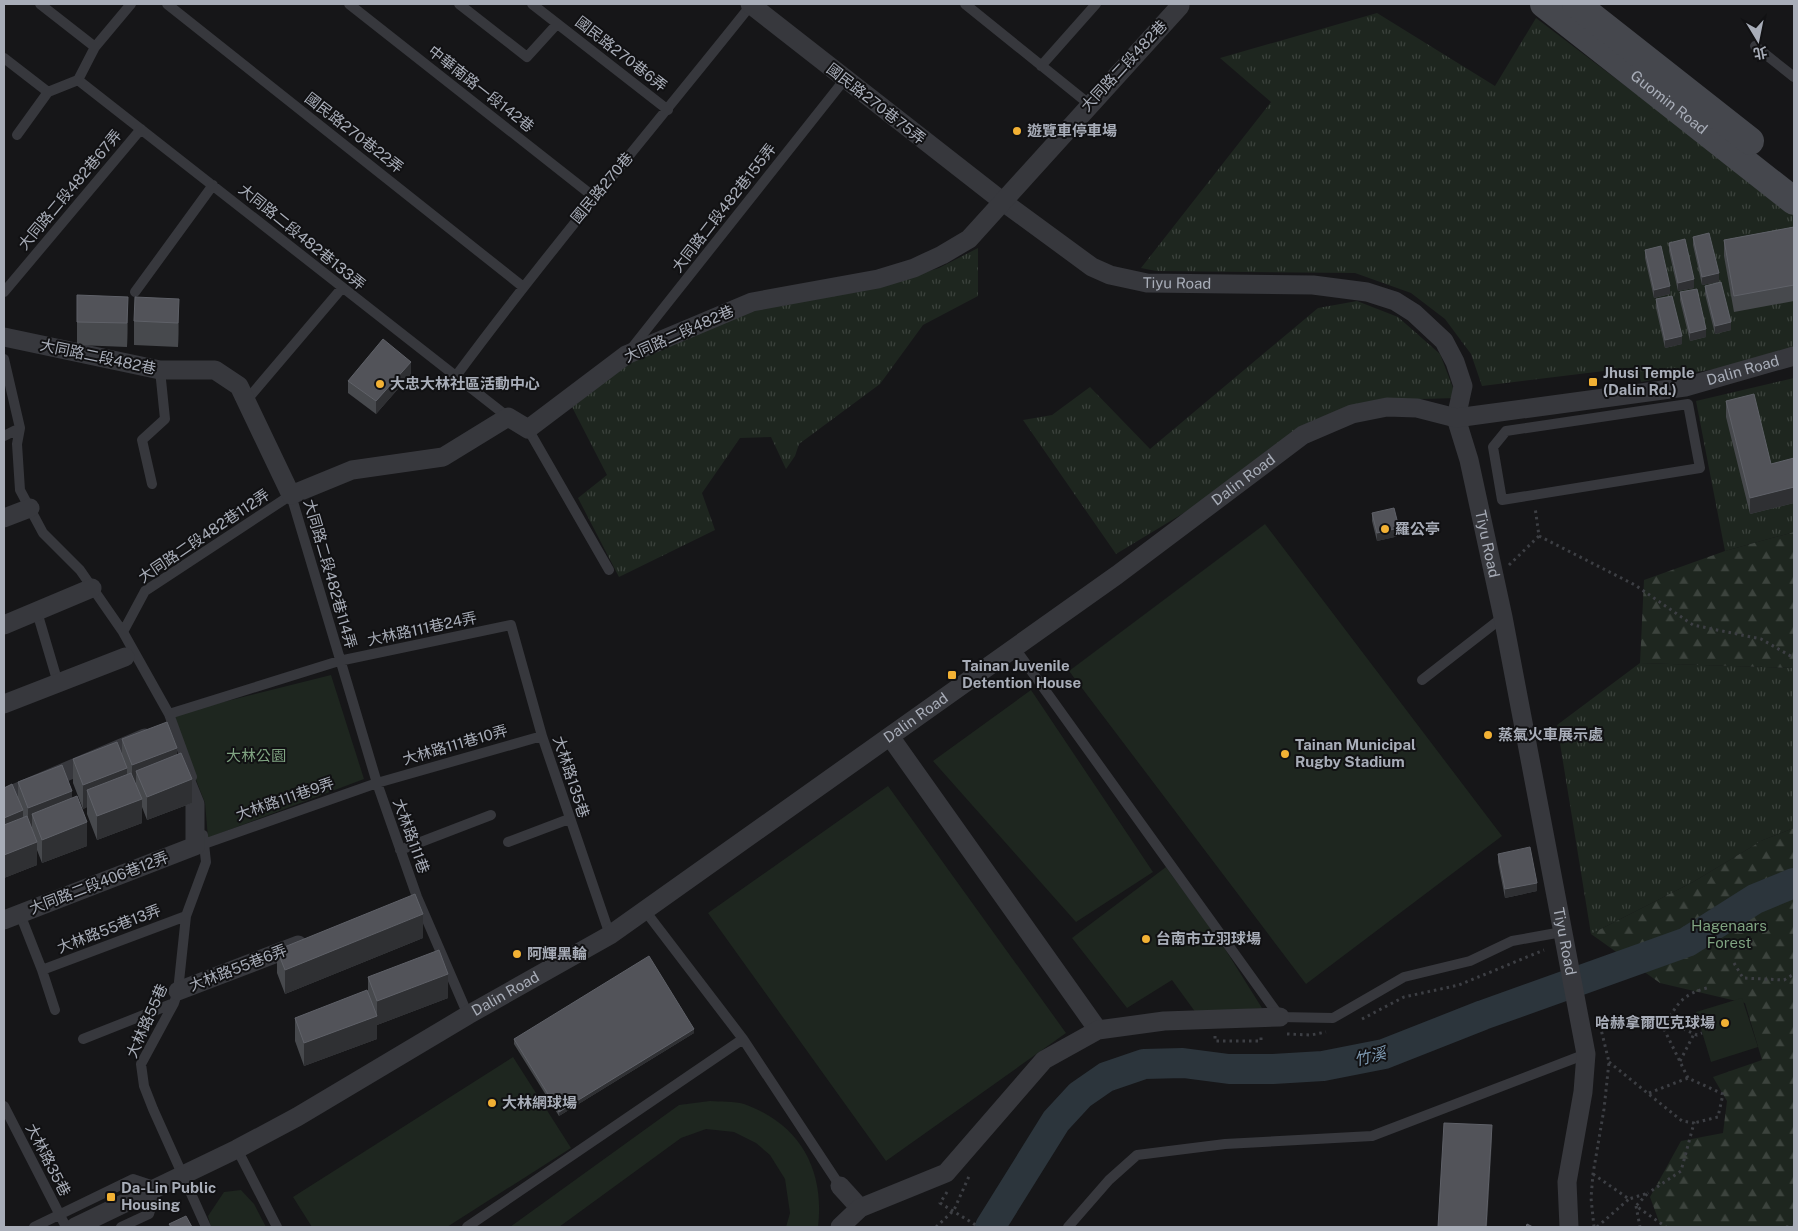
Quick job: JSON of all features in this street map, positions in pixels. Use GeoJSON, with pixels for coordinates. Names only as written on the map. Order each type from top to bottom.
{"type":"FeatureCollection","features":[{"type":"Feature","properties":{"kind":"street","name":"國民路270巷75弄"},"geometry":{"type":"LineString","coordinates":[[751,4],[1002,201]]}},
{"type":"Feature","properties":{"kind":"street","name":"Guomin Road"},"geometry":{"type":"LineString","coordinates":[[1544,4],[1794,201]]}},
{"type":"Feature","properties":{"kind":"street","name":"Guomin Road"},"geometry":{"type":"LineString","coordinates":[[1576,4],[1794,176]]}},
{"type":"Feature","properties":{"kind":"street","name":"大同路二段482巷"},"geometry":{"type":"LineString","coordinates":[[528,429],[626,355],[752,302],[878,279],[914,268],[942,255],[969,238],[1180,6]]}},
{"type":"Feature","properties":{"kind":"street","name":"Tiyu Road"},"geometry":{"type":"LineString","coordinates":[[1002,201],[1092,267],[1129,280],[1166,285],[1313,285],[1367,292],[1395,302],[1414,313],[1444,341],[1455,362],[1464,386],[1456,418],[1469,460],[1503,617],[1559,939],[1589,1016],[1583,1092],[1567,1182],[1569,1227]]}},
{"type":"Feature","properties":{"kind":"street","name":"大同路二段482巷"},"geometry":{"type":"LineString","coordinates":[[4,337],[160,370],[215,370],[239,386],[291,495]]}},
{"type":"Feature","properties":{"kind":"street","name":"Dalin Road"},"geometry":{"type":"LineString","coordinates":[[75,1227],[237,1149],[297,1117],[468,1015],[610,936],[1117,575],[1303,435],[1352,414],[1387,408],[1417,408],[1456,418],[1686,396],[1794,356]]}},
{"type":"Feature","properties":{"kind":"street"},"geometry":{"type":"LineString","coordinates":[[291,495],[352,470],[443,457],[508,417],[528,429]]}},
{"type":"Feature","properties":{"kind":"street"},"geometry":{"type":"LineString","coordinates":[[4,518],[30,508]]}},
{"type":"Feature","properties":{"kind":"street"},"geometry":{"type":"LineString","coordinates":[[4,625],[92,588]]}},
{"type":"Feature","properties":{"kind":"street"},"geometry":{"type":"LineString","coordinates":[[4,704],[125,657]]}},
{"type":"Feature","properties":{"kind":"street"},"geometry":{"type":"LineString","coordinates":[[4,798],[167,722],[195,804],[199,845]]}},
{"type":"Feature","properties":{"kind":"street"},"geometry":{"type":"LineString","coordinates":[[890,738],[1098,1030]]}},
{"type":"Feature","properties":{"kind":"street","name":"大同路二段406巷12弄"},"geometry":{"type":"LineString","coordinates":[[12,917],[199,845]]}},
{"type":"Feature","properties":{"kind":"street","name":"大林路55巷6弄"},"geometry":{"type":"LineString","coordinates":[[176,997],[304,942]]}},
{"type":"Feature","properties":{"kind":"street"},"geometry":{"type":"LineString","coordinates":[[840,1227],[860,1208],[946,1173],[1044,1060],[1098,1030],[1164,1021],[1277,1028]]}},
{"type":"Feature","properties":{"kind":"street"},"geometry":{"type":"LineString","coordinates":[[840,1186],[860,1208]]}},
{"type":"Feature","properties":{"kind":"lane"},"geometry":{"type":"LineString","coordinates":[[40,4],[95,47]]}},
{"type":"Feature","properties":{"kind":"lane"},"geometry":{"type":"LineString","coordinates":[[17,135],[48,92],[78,80],[95,47],[131,4]]}},
{"type":"Feature","properties":{"kind":"lane","name":"國民路270巷22弄"},"geometry":{"type":"LineString","coordinates":[[167,4],[522,286]]}},
{"type":"Feature","properties":{"kind":"lane","name":"中華南路一段142巷"},"geometry":{"type":"LineString","coordinates":[[349,4],[594,197]]}},
{"type":"Feature","properties":{"kind":"lane"},"geometry":{"type":"LineString","coordinates":[[459,4],[527,57],[557,24]]}},
{"type":"Feature","properties":{"kind":"lane","name":"國民路270巷6弄"},"geometry":{"type":"LineString","coordinates":[[532,4],[668,110]]}},
{"type":"Feature","properties":{"kind":"lane","name":"國民路270巷"},"geometry":{"type":"LineString","coordinates":[[456,376],[522,286],[668,110],[751,4]]}},
{"type":"Feature","properties":{"kind":"lane"},"geometry":{"type":"LineString","coordinates":[[965,4],[976,7],[1041,66],[1089,104]]}},
{"type":"Feature","properties":{"kind":"lane"},"geometry":{"type":"LineString","coordinates":[[1041,66],[1096,4]]}},
{"type":"Feature","properties":{"kind":"lane"},"geometry":{"type":"LineString","coordinates":[[1755,46],[1794,78]]}},
{"type":"Feature","properties":{"kind":"lane"},"geometry":{"type":"LineString","coordinates":[[4,58],[48,92]]}},
{"type":"Feature","properties":{"kind":"lane","name":"大同路二段482巷155弄"},"geometry":{"type":"LineString","coordinates":[[626,355],[845,79]]}},
{"type":"Feature","properties":{"kind":"lane","name":"大同路二段482巷133弄"},"geometry":{"type":"LineString","coordinates":[[78,80],[508,417]]}},
{"type":"Feature","properties":{"kind":"lane","name":"大同路二段482巷67弄"},"geometry":{"type":"LineString","coordinates":[[4,292],[141,129]]}},
{"type":"Feature","properties":{"kind":"lane"},"geometry":{"type":"LineString","coordinates":[[135,292],[214,185]]}},
{"type":"Feature","properties":{"kind":"lane"},"geometry":{"type":"LineString","coordinates":[[246,401],[342,288]]}},
{"type":"Feature","properties":{"kind":"lane"},"geometry":{"type":"LineString","coordinates":[[4,359],[20,428],[16,444],[20,490],[43,532],[80,570],[123,632],[167,722]]}},
{"type":"Feature","properties":{"kind":"lane"},"geometry":{"type":"LineString","coordinates":[[152,484],[142,440],[165,419],[160,370]]}},
{"type":"Feature","properties":{"kind":"lane"},"geometry":{"type":"LineString","coordinates":[[1686,396],[1700,468],[1502,500],[1493,446],[1506,430],[1686,396]]}},
{"type":"Feature","properties":{"kind":"lane"},"geometry":{"type":"LineString","coordinates":[[4,436],[20,428]]}},
{"type":"Feature","properties":{"kind":"lane"},"geometry":{"type":"LineString","coordinates":[[528,429],[609,570]]}},
{"type":"Feature","properties":{"kind":"lane","name":"大同路二段482巷112弄"},"geometry":{"type":"LineString","coordinates":[[123,632],[145,590],[291,495]]}},
{"type":"Feature","properties":{"kind":"lane","name":"大同路二段482巷114弄"},"geometry":{"type":"LineString","coordinates":[[291,495],[339,662]]}},
{"type":"Feature","properties":{"kind":"lane"},"geometry":{"type":"LineString","coordinates":[[37,612],[58,683]]}},
{"type":"Feature","properties":{"kind":"lane"},"geometry":{"type":"LineString","coordinates":[[1422,680],[1503,617]]}},
{"type":"Feature","properties":{"kind":"lane","name":"大林路111巷24弄"},"geometry":{"type":"LineString","coordinates":[[167,722],[339,662],[510,625]]}},
{"type":"Feature","properties":{"kind":"lane","name":"大林路135巷"},"geometry":{"type":"LineString","coordinates":[[510,625],[542,736],[610,936]]}},
{"type":"Feature","properties":{"kind":"lane"},"geometry":{"type":"LineString","coordinates":[[1014,647],[1277,1028],[1333,1018],[1404,977],[1470,961],[1512,941],[1559,939]]}},
{"type":"Feature","properties":{"kind":"lane","name":"大林路111巷"},"geometry":{"type":"LineString","coordinates":[[339,662],[400,850],[413,899],[468,1015]]}},
{"type":"Feature","properties":{"kind":"lane","name":"大林路111巷10弄"},"geometry":{"type":"LineString","coordinates":[[377,783],[542,736]]}},
{"type":"Feature","properties":{"kind":"lane","name":"大林路111巷9弄"},"geometry":{"type":"LineString","coordinates":[[199,845],[377,783]]}},
{"type":"Feature","properties":{"kind":"lane"},"geometry":{"type":"LineString","coordinates":[[400,850],[491,815]]}},
{"type":"Feature","properties":{"kind":"lane"},"geometry":{"type":"LineString","coordinates":[[508,842],[569,819]]}},
{"type":"Feature","properties":{"kind":"lane","name":"大林路55巷"},"geometry":{"type":"LineString","coordinates":[[199,845],[206,862],[186,916],[176,997],[141,1064],[144,1086],[206,1227]]}},
{"type":"Feature","properties":{"kind":"lane"},"geometry":{"type":"LineString","coordinates":[[646,912],[743,1039],[840,1186]]}},
{"type":"Feature","properties":{"kind":"lane","name":"大林路55巷13弄"},"geometry":{"type":"LineString","coordinates":[[42,970],[186,916]]}},
{"type":"Feature","properties":{"kind":"lane"},"geometry":{"type":"LineString","coordinates":[[12,917],[42,970],[55,1010]]}},
{"type":"Feature","properties":{"kind":"lane"},"geometry":{"type":"LineString","coordinates":[[83,1039],[176,997]]}},
{"type":"Feature","properties":{"kind":"lane"},"geometry":{"type":"LineString","coordinates":[[467,1227],[743,1039]]}},
{"type":"Feature","properties":{"kind":"lane"},"geometry":{"type":"LineString","coordinates":[[1068,1227],[1109,1180],[1137,1155],[1225,1144],[1372,1136],[1586,1054]]}},
{"type":"Feature","properties":{"kind":"lane","name":"大林路35巷"},"geometry":{"type":"LineString","coordinates":[[4,1106],[66,1227]]}},
{"type":"Feature","properties":{"kind":"lane"},"geometry":{"type":"LineString","coordinates":[[237,1149],[277,1227]]}},
{"type":"Feature","properties":{"kind":"lane"},"geometry":{"type":"LineString","coordinates":[[34,1227],[133,1179],[157,1187],[149,1214],[121,1227]]}},
{"type":"Feature","properties":{"kind":"path"},"geometry":{"type":"LineString","coordinates":[[1534,499],[1539,536]]}},
{"type":"Feature","properties":{"kind":"path"},"geometry":{"type":"LineString","coordinates":[[1509,565],[1539,536]]}},
{"type":"Feature","properties":{"kind":"path"},"geometry":{"type":"LineString","coordinates":[[1539,536],[1635,585],[1693,625],[1761,639],[1794,658]]}},
{"type":"Feature","properties":{"kind":"path"},"geometry":{"type":"LineString","coordinates":[[1355,1022],[1404,997],[1459,985],[1559,939]]}},
{"type":"Feature","properties":{"kind":"path"},"geometry":{"type":"LineString","coordinates":[[1734,963],[1743,978],[1784,980],[1794,974]]}},
{"type":"Feature","properties":{"kind":"path"},"geometry":{"type":"LineString","coordinates":[[1664,1029],[1677,1004],[1692,992],[1707,988]]}},
{"type":"Feature","properties":{"kind":"path"},"geometry":{"type":"LineString","coordinates":[[1589,1016],[1601,1026],[1609,1062],[1591,1198],[1596,1227],[1629,1200],[1648,1192],[1681,1171],[1694,1123]]}},
{"type":"Feature","properties":{"kind":"path"},"geometry":{"type":"LineString","coordinates":[[1601,1026],[1636,1018],[1664,1029],[1688,1078],[1723,1094],[1718,1117],[1694,1123],[1682,1122],[1609,1062]]}},
{"type":"Feature","properties":{"kind":"path"},"geometry":{"type":"LineString","coordinates":[[1667,1022],[1694,1034],[1702,1033]]}},
{"type":"Feature","properties":{"kind":"path"},"geometry":{"type":"LineString","coordinates":[[1207,1033],[1216,1034],[1216,1041],[1261,1040],[1261,1032],[1277,1028],[1311,1035],[1330,1032]]}},
{"type":"Feature","properties":{"kind":"path"},"geometry":{"type":"LineString","coordinates":[[1680,1062],[1694,1034]]}},
{"type":"Feature","properties":{"kind":"path"},"geometry":{"type":"LineString","coordinates":[[1648,1093],[1688,1078]]}},
{"type":"Feature","properties":{"kind":"path"},"geometry":{"type":"LineString","coordinates":[[936,1227],[954,1210],[971,1171]]}},
{"type":"Feature","properties":{"kind":"path"},"geometry":{"type":"LineString","coordinates":[[946,1173],[950,1189],[940,1203],[979,1227]]}},
{"type":"Feature","properties":{"kind":"path"},"geometry":{"type":"LineString","coordinates":[[1593,1174],[1629,1200]]}},
{"type":"Feature","properties":{"kind":"path"},"geometry":{"type":"LineString","coordinates":[[1636,1206],[1648,1192]]}},
{"type":"Feature","properties":{"kind":"path"},"geometry":{"type":"LineString","coordinates":[[1636,1206],[1640,1227]]}},
{"type":"Feature","properties":{"kind":"path"},"geometry":{"type":"LineString","coordinates":[[1636,1206],[1666,1227]]}},
{"type":"Feature","properties":{"kind":"path"},"geometry":{"type":"LineString","coordinates":[[1786,1227],[1794,1226]]}},
{"type":"Feature","properties":{"kind":"green space"},"geometry":{"type":"Polygon","coordinates":[[[1377,13],[1495,86],[1536,18],[1794,214],[1794,351],[1754,362],[1641,382],[1637,367],[1482,386],[1471,354],[1445,319],[1411,293],[1355,273],[1156,271],[1141,268],[1271,102],[1220,58],[1377,13]]]}},
{"type":"Feature","properties":{"kind":"green space"},"geometry":{"type":"Polygon","coordinates":[[[978,248],[978,296],[923,325],[880,384],[799,444],[795,456],[786,469],[771,437],[740,438],[702,493],[715,530],[619,577],[578,498],[607,475],[572,407],[631,358],[751,307],[878,287],[939,268],[978,248]]]}},
{"type":"Feature","properties":{"kind":"green space"},"geometry":{"type":"Polygon","coordinates":[[[1357,301],[1398,317],[1440,354],[1457,398],[1383,400],[1230,485],[1116,554],[1023,420],[1052,415],[1090,387],[1150,449],[1318,308],[1357,301]]]}},
{"type":"Feature","properties":{"kind":"green space"},"geometry":{"type":"Polygon","coordinates":[[[1794,378],[1794,532],[1725,551],[1696,401],[1794,378]]]}},
{"type":"Feature","properties":{"kind":"green space","name":"Tainan Municipal Rugby Stadium"},"geometry":{"type":"Polygon","coordinates":[[[1265,524],[1502,836],[1306,984],[1069,671],[1265,524]]]}},
{"type":"Feature","properties":{"kind":"green space"},"geometry":{"type":"Polygon","coordinates":[[[1794,532],[1794,668],[1640,663],[1644,580],[1725,551],[1794,532]]]}},
{"type":"Feature","properties":{"kind":"green space"},"geometry":{"type":"Polygon","coordinates":[[[1640,663],[1794,668],[1794,828],[1763,840],[1693,882],[1591,934],[1557,725],[1640,663]]]}},
{"type":"Feature","properties":{"kind":"green space","name":"大林公園"},"geometry":{"type":"Polygon","coordinates":[[[331,675],[364,779],[208,838],[205,803],[171,715],[331,675]]]}},
{"type":"Feature","properties":{"kind":"green space"},"geometry":{"type":"Polygon","coordinates":[[[1031,690],[1153,872],[1076,922],[933,761],[1031,690]]]}},
{"type":"Feature","properties":{"kind":"green space"},"geometry":{"type":"Polygon","coordinates":[[[888,786],[1066,1033],[886,1161],[708,913],[888,786]]]}},
{"type":"Feature","properties":{"kind":"green space","name":"Hagenaars Forest"},"geometry":{"type":"Polygon","coordinates":[[[1794,828],[1794,1227],[1661,1227],[1650,1197],[1681,1141],[1723,1133],[1727,1101],[1713,1077],[1762,1060],[1745,1003],[1660,983],[1591,934],[1693,882],[1763,840],[1794,828]]]}},
{"type":"Feature","properties":{"kind":"green space","name":"台南市立羽球場"},"geometry":{"type":"Polygon","coordinates":[[[1166,867],[1220,941],[1262,1008],[1196,1013],[1172,980],[1127,1008],[1072,938],[1166,867]]]}},
{"type":"Feature","properties":{"kind":"green space","name":"哈赫拿爾匹克球場"},"geometry":{"type":"Polygon","coordinates":[[[1742,998],[1758,1047],[1711,1062],[1696,1012],[1742,998]]]}},
{"type":"Feature","properties":{"kind":"green space","name":"大林網球場"},"geometry":{"type":"Polygon","coordinates":[[[513,1057],[571,1148],[447,1227],[312,1227],[293,1197],[513,1057]]]}},
{"type":"Feature","properties":{"kind":"green space"},"geometry":{"type":"Polygon","coordinates":[[[710,1101],[744,1104],[764,1113],[794,1137],[805,1152],[812,1168],[819,1206],[818,1227],[786,1227],[790,1213],[785,1179],[770,1155],[756,1143],[734,1132],[706,1129],[681,1138],[559,1227],[510,1227],[679,1105],[710,1101]]]}},
{"type":"Feature","properties":{"kind":"green space"},"geometry":{"type":"Polygon","coordinates":[[[241,1190],[254,1204],[266,1227],[211,1227],[208,1216],[224,1192],[241,1190]]]}},
{"type":"Feature","properties":{"kind":"building"},"geometry":{"type":"Polygon","coordinates":[[[1794,227],[1794,285],[1734,296],[1724,240],[1794,227]]]}},
{"type":"Feature","properties":{"kind":"building"},"geometry":{"type":"Polygon","coordinates":[[[1709,233],[1719,273],[1702,277],[1693,237],[1709,233]]]}},
{"type":"Feature","properties":{"kind":"building"},"geometry":{"type":"Polygon","coordinates":[[[1685,239],[1694,279],[1678,283],[1669,243],[1685,239]]]}},
{"type":"Feature","properties":{"kind":"building"},"geometry":{"type":"Polygon","coordinates":[[[1661,246],[1670,286],[1654,290],[1645,250],[1661,246]]]}},
{"type":"Feature","properties":{"kind":"building"},"geometry":{"type":"Polygon","coordinates":[[[1721,282],[1731,322],[1715,326],[1705,286],[1721,282]]]}},
{"type":"Feature","properties":{"kind":"building"},"geometry":{"type":"Polygon","coordinates":[[[1697,289],[1706,329],[1690,333],[1680,292],[1697,289]]]}},
{"type":"Feature","properties":{"kind":"building"},"geometry":{"type":"Polygon","coordinates":[[[77,295],[128,297],[127,323],[77,322],[77,295]]]}},
{"type":"Feature","properties":{"kind":"building"},"geometry":{"type":"Polygon","coordinates":[[[1672,296],[1682,336],[1665,340],[1656,299],[1672,296]]]}},
{"type":"Feature","properties":{"kind":"building"},"geometry":{"type":"Polygon","coordinates":[[[135,297],[179,299],[178,323],[134,321],[135,297]]]}},
{"type":"Feature","properties":{"kind":"building","name":"大忠大林社區活動中心"},"geometry":{"type":"Polygon","coordinates":[[[383,339],[411,362],[376,401],[348,381],[383,339]]]}},
{"type":"Feature","properties":{"kind":"building"},"geometry":{"type":"Polygon","coordinates":[[[1754,394],[1771,464],[1794,458],[1794,487],[1750,498],[1726,401],[1754,394]]]}},
{"type":"Feature","properties":{"kind":"building"},"geometry":{"type":"Polygon","coordinates":[[[1394,508],[1399,528],[1377,533],[1372,513],[1394,508]]]}},
{"type":"Feature","properties":{"kind":"building"},"geometry":{"type":"Polygon","coordinates":[[[167,722],[177,748],[132,765],[122,739],[167,722]]]}},
{"type":"Feature","properties":{"kind":"building"},"geometry":{"type":"Polygon","coordinates":[[[117,742],[127,768],[83,785],[73,759],[117,742]]]}},
{"type":"Feature","properties":{"kind":"building"},"geometry":{"type":"Polygon","coordinates":[[[181,753],[192,779],[147,797],[136,771],[181,753]]]}},
{"type":"Feature","properties":{"kind":"building"},"geometry":{"type":"Polygon","coordinates":[[[62,765],[72,791],[28,808],[18,782],[62,765]]]}},
{"type":"Feature","properties":{"kind":"building"},"geometry":{"type":"Polygon","coordinates":[[[131,773],[142,799],[97,816],[87,790],[131,773]]]}},
{"type":"Feature","properties":{"kind":"building"},"geometry":{"type":"Polygon","coordinates":[[[12,784],[23,810],[4,818],[4,788],[12,784]]]}},
{"type":"Feature","properties":{"kind":"building"},"geometry":{"type":"Polygon","coordinates":[[[77,796],[87,822],[42,840],[32,814],[77,796]]]}},
{"type":"Feature","properties":{"kind":"building"},"geometry":{"type":"Polygon","coordinates":[[[27,816],[37,842],[4,855],[4,825],[27,816]]]}},
{"type":"Feature","properties":{"kind":"building"},"geometry":{"type":"Polygon","coordinates":[[[1530,847],[1537,883],[1505,889],[1498,854],[1530,847]]]}},
{"type":"Feature","properties":{"kind":"building"},"geometry":{"type":"Polygon","coordinates":[[[415,894],[423,914],[285,970],[277,950],[415,894]]]}},
{"type":"Feature","properties":{"kind":"building"},"geometry":{"type":"Polygon","coordinates":[[[439,950],[448,974],[377,1001],[368,977],[439,950]]]}},
{"type":"Feature","properties":{"kind":"building","name":"大林網球場"},"geometry":{"type":"Polygon","coordinates":[[[649,956],[694,1029],[559,1112],[514,1039],[649,956]]]}},
{"type":"Feature","properties":{"kind":"building"},"geometry":{"type":"Polygon","coordinates":[[[367,990],[377,1016],[304,1043],[295,1018],[367,990]]]}},
{"type":"Feature","properties":{"kind":"building"},"geometry":{"type":"Polygon","coordinates":[[[1444,1123],[1492,1125],[1486,1227],[1438,1227],[1444,1123]]]}},
{"type":"Feature","properties":{"kind":"building"},"geometry":{"type":"Polygon","coordinates":[[[186,1216],[192,1227],[171,1227],[169,1224],[186,1216]]]}},
{"type":"Feature","properties":{"kind":"waterway","name":"竹溪"},"geometry":{"type":"LineString","coordinates":[[990,1227],[1056,1121],[1080,1095],[1106,1077],[1144,1064],[1183,1063],[1229,1069],[1273,1069],[1323,1066],[1384,1054],[1483,1015],[1687,942],[1755,899],[1794,883]]}},
{"type":"Feature","properties":{"kind":"place","name":"遊覽車停車場"},"geometry":{"type":"Point","coordinates":[1017,131]}},
{"type":"Feature","properties":{"kind":"place","name":"Jhusi Temple (Dalin Rd.)"},"geometry":{"type":"Point","coordinates":[1593,382]}},
{"type":"Feature","properties":{"kind":"place","name":"大忠大林社區活動中心"},"geometry":{"type":"Point","coordinates":[380,384]}},
{"type":"Feature","properties":{"kind":"place","name":"羅公亭"},"geometry":{"type":"Point","coordinates":[1385,529]}},
{"type":"Feature","properties":{"kind":"place","name":"Tainan Juvenile Detention House"},"geometry":{"type":"Point","coordinates":[952,675]}},
{"type":"Feature","properties":{"kind":"place","name":"蒸氣火車展示處"},"geometry":{"type":"Point","coordinates":[1488,735]}},
{"type":"Feature","properties":{"kind":"place","name":"Tainan Municipal Rugby Stadium"},"geometry":{"type":"Point","coordinates":[1285,754]}},
{"type":"Feature","properties":{"kind":"place","name":"台南市立羽球場"},"geometry":{"type":"Point","coordinates":[1146,939]}},
{"type":"Feature","properties":{"kind":"place","name":"阿輝黑輪"},"geometry":{"type":"Point","coordinates":[517,954]}},
{"type":"Feature","properties":{"kind":"place","name":"哈赫拿爾匹克球場"},"geometry":{"type":"Point","coordinates":[1725,1023]}},
{"type":"Feature","properties":{"kind":"place","name":"大林網球場"},"geometry":{"type":"Point","coordinates":[492,1103]}},
{"type":"Feature","properties":{"kind":"place","name":"Da-Lin Public Housing"},"geometry":{"type":"Point","coordinates":[111,1197]}}]}
